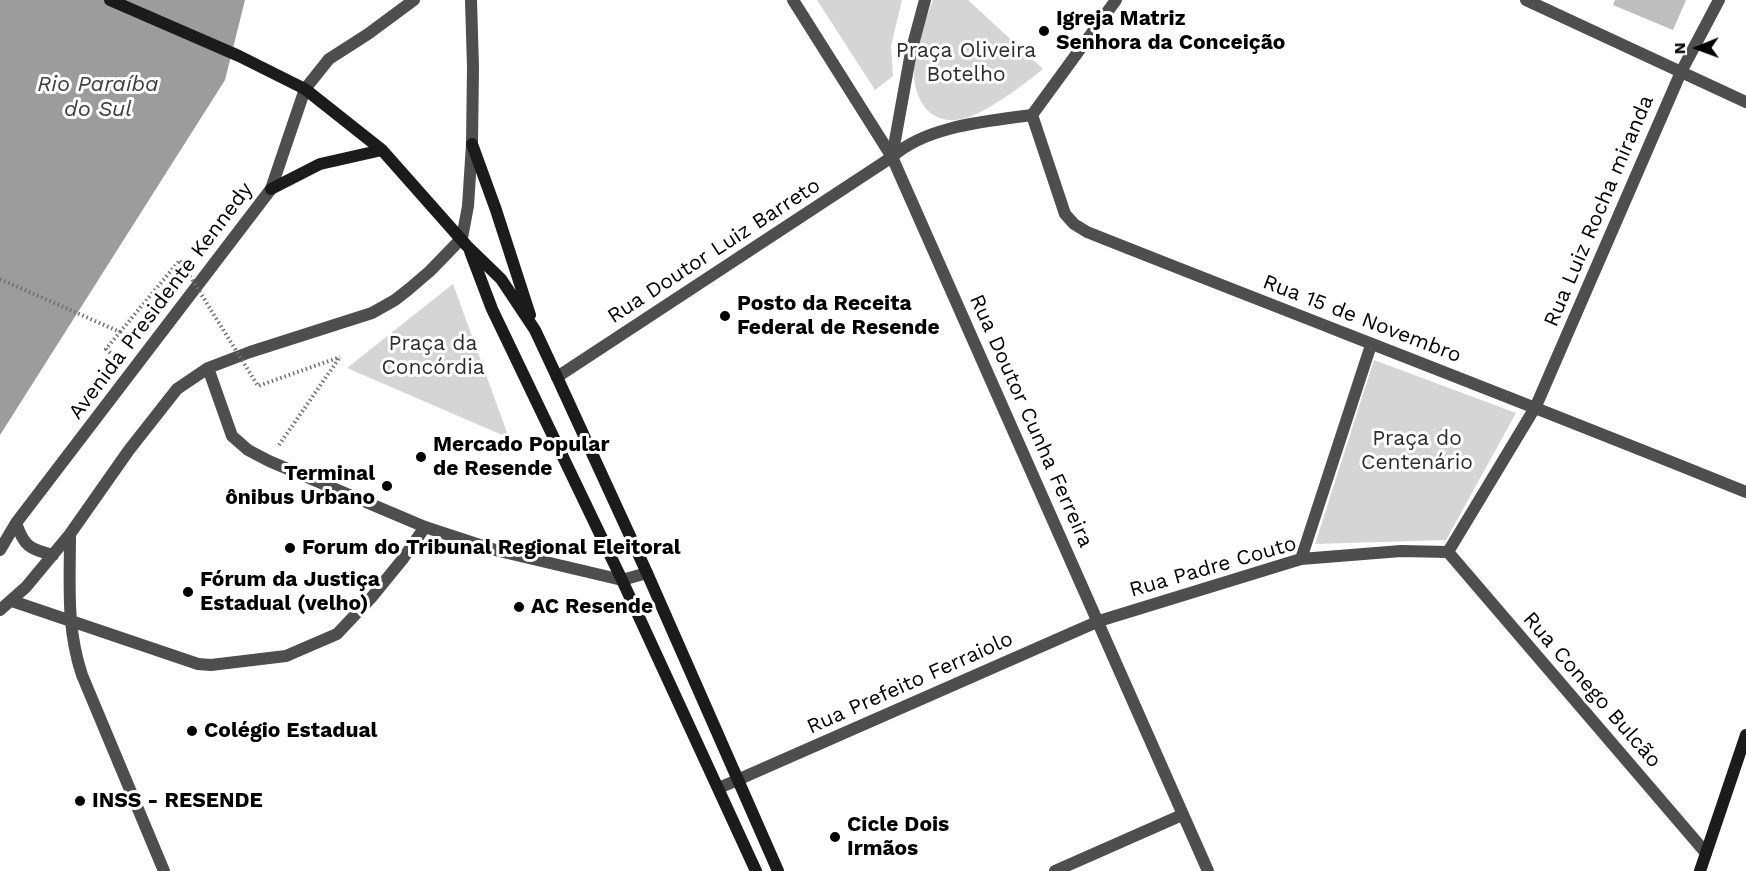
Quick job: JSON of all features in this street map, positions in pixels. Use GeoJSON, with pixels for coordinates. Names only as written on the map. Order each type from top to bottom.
{"type":"FeatureCollection","features":[{"type":"Feature","properties":{"kind":"main road"},"geometry":{"type":"LineString","coordinates":[[110,0],[239,56],[305,89],[382,150],[501,279],[535,330]]}},
{"type":"Feature","properties":{"kind":"main road"},"geometry":{"type":"LineString","coordinates":[[472,144],[535,330],[778,871]]}},
{"type":"Feature","properties":{"kind":"main road"},"geometry":{"type":"LineString","coordinates":[[272,189],[320,164],[382,150]]}},
{"type":"Feature","properties":{"kind":"main road"},"geometry":{"type":"LineString","coordinates":[[465,242],[492,309],[622,580],[756,871]]}},
{"type":"Feature","properties":{"kind":"main road"},"geometry":{"type":"LineString","coordinates":[[1700,871],[1746,735]]}},
{"type":"Feature","properties":{"kind":"street","name":"Avenida Presidente Kennedy"},"geometry":{"type":"LineString","coordinates":[[0,550],[16,523],[272,189],[305,89],[329,59],[414,0]]}},
{"type":"Feature","properties":{"kind":"street"},"geometry":{"type":"LineString","coordinates":[[0,610],[12,601],[70,534],[129,450],[177,389],[208,368],[250,352],[372,313],[409,290],[465,242],[472,144],[471,0]]}},
{"type":"Feature","properties":{"kind":"street","name":"Rua Doutor Cunha Ferreira"},"geometry":{"type":"LineString","coordinates":[[793,0],[892,158],[1208,871]]}},
{"type":"Feature","properties":{"kind":"street"},"geometry":{"type":"LineString","coordinates":[[892,158],[911,52],[925,0]]}},
{"type":"Feature","properties":{"kind":"street"},"geometry":{"type":"LineString","coordinates":[[1032,115],[1116,0]]}},
{"type":"Feature","properties":{"kind":"street","name":"Rua Luiz Rocha miranda"},"geometry":{"type":"LineString","coordinates":[[1536,406],[1681,72],[1719,0]]}},
{"type":"Feature","properties":{"kind":"street"},"geometry":{"type":"LineString","coordinates":[[1530,1],[1746,102]]}},
{"type":"Feature","properties":{"kind":"street","name":"Rua Doutor Luiz Barreto"},"geometry":{"type":"LineString","coordinates":[[557,377],[892,158],[903,148],[942,132],[978,123],[1032,115]]}},
{"type":"Feature","properties":{"kind":"street","name":"Rua 15 de Novembro"},"geometry":{"type":"LineString","coordinates":[[1032,115],[1065,214],[1074,224],[1087,232],[1371,345],[1536,406],[1746,492]]}},
{"type":"Feature","properties":{"kind":"street"},"geometry":{"type":"LineString","coordinates":[[1301,559],[1371,345]]}},
{"type":"Feature","properties":{"kind":"street"},"geometry":{"type":"LineString","coordinates":[[208,368],[232,436],[248,450],[269,461],[425,526],[495,550],[622,580],[646,573]]}},
{"type":"Feature","properties":{"kind":"street"},"geometry":{"type":"LineString","coordinates":[[1448,552],[1536,406]]}},
{"type":"Feature","properties":{"kind":"street"},"geometry":{"type":"LineString","coordinates":[[16,523],[22,539],[28,546],[53,555]]}},
{"type":"Feature","properties":{"kind":"street"},"geometry":{"type":"LineString","coordinates":[[12,601],[198,664],[211,665],[286,656],[337,634],[396,568],[425,526]]}},
{"type":"Feature","properties":{"kind":"street"},"geometry":{"type":"LineString","coordinates":[[70,534],[70,620],[74,650],[82,675],[164,871]]}},
{"type":"Feature","properties":{"kind":"street","name":"Rua Padre Couto"},"geometry":{"type":"LineString","coordinates":[[1099,621],[1301,559],[1401,551],[1448,552]]}},
{"type":"Feature","properties":{"kind":"street","name":"Rua Conego Bulcão"},"geometry":{"type":"LineString","coordinates":[[1448,552],[1706,853]]}},
{"type":"Feature","properties":{"kind":"street","name":"Rua Prefeito Ferraiolo"},"geometry":{"type":"LineString","coordinates":[[719,788],[1099,621]]}},
{"type":"Feature","properties":{"kind":"street"},"geometry":{"type":"LineString","coordinates":[[1055,871],[1182,815]]}},
{"type":"Feature","properties":{"kind":"path"},"geometry":{"type":"LineString","coordinates":[[106,349],[180,260],[258,387],[340,357],[269,461]]}},
{"type":"Feature","properties":{"kind":"path"},"geometry":{"type":"LineString","coordinates":[[0,279],[120,332]]}},
{"type":"Feature","properties":{"kind":"green space"},"geometry":{"type":"Polygon","coordinates":[[[817,0],[902,0],[891,46],[893,76],[875,90],[817,0]]]}},
{"type":"Feature","properties":{"kind":"green space","name":"Praça Oliveira Botelho"},"geometry":{"type":"Polygon","coordinates":[[[933,0],[968,0],[1043,69],[1001,100],[966,118],[947,120],[934,116],[924,106],[918,94],[914,67],[916,53],[933,0]]]}},
{"type":"Feature","properties":{"kind":"green space","name":"Praça da Concórdia"},"geometry":{"type":"Polygon","coordinates":[[[453,284],[509,438],[347,368],[453,284]]]}},
{"type":"Feature","properties":{"kind":"green space","name":"Praça do Centenário"},"geometry":{"type":"Polygon","coordinates":[[[1374,360],[1516,413],[1446,540],[1315,544],[1374,360]]]}},
{"type":"Feature","properties":{"kind":"water","name":"Rio Paraíba do Sul"},"geometry":{"type":"Polygon","coordinates":[[[0,0],[245,0],[225,80],[0,435],[0,0]]]}},
{"type":"Feature","properties":{"kind":"building"},"geometry":{"type":"Polygon","coordinates":[[[1615,0],[1686,0],[1673,30],[1613,5],[1615,0]]]}},
{"type":"Feature","properties":{"kind":"place","name":"Igreja Matriz Senhora da Conceição"},"geometry":{"type":"Point","coordinates":[1044,31]}},
{"type":"Feature","properties":{"kind":"place","name":"Posto da Receita Federal de Resende"},"geometry":{"type":"Point","coordinates":[725,316]}},
{"type":"Feature","properties":{"kind":"place","name":"Mercado Popular de Resende"},"geometry":{"type":"Point","coordinates":[421,457]}},
{"type":"Feature","properties":{"kind":"place","name":"Terminal ônibus Urbano"},"geometry":{"type":"Point","coordinates":[387,486]}},
{"type":"Feature","properties":{"kind":"place","name":"Forum do Tribunal Regional Eleitoral"},"geometry":{"type":"Point","coordinates":[290,548]}},
{"type":"Feature","properties":{"kind":"place","name":"Fórum da Justiça Estadual (velho)"},"geometry":{"type":"Point","coordinates":[188,592]}},
{"type":"Feature","properties":{"kind":"place","name":"AC Resende"},"geometry":{"type":"Point","coordinates":[519,607]}},
{"type":"Feature","properties":{"kind":"place","name":"Colégio Estadual"},"geometry":{"type":"Point","coordinates":[192,731]}},
{"type":"Feature","properties":{"kind":"place","name":"INSS - RESENDE"},"geometry":{"type":"Point","coordinates":[80,801]}},
{"type":"Feature","properties":{"kind":"place","name":"Cicle Dois Irmãos"},"geometry":{"type":"Point","coordinates":[835,837]}}]}
